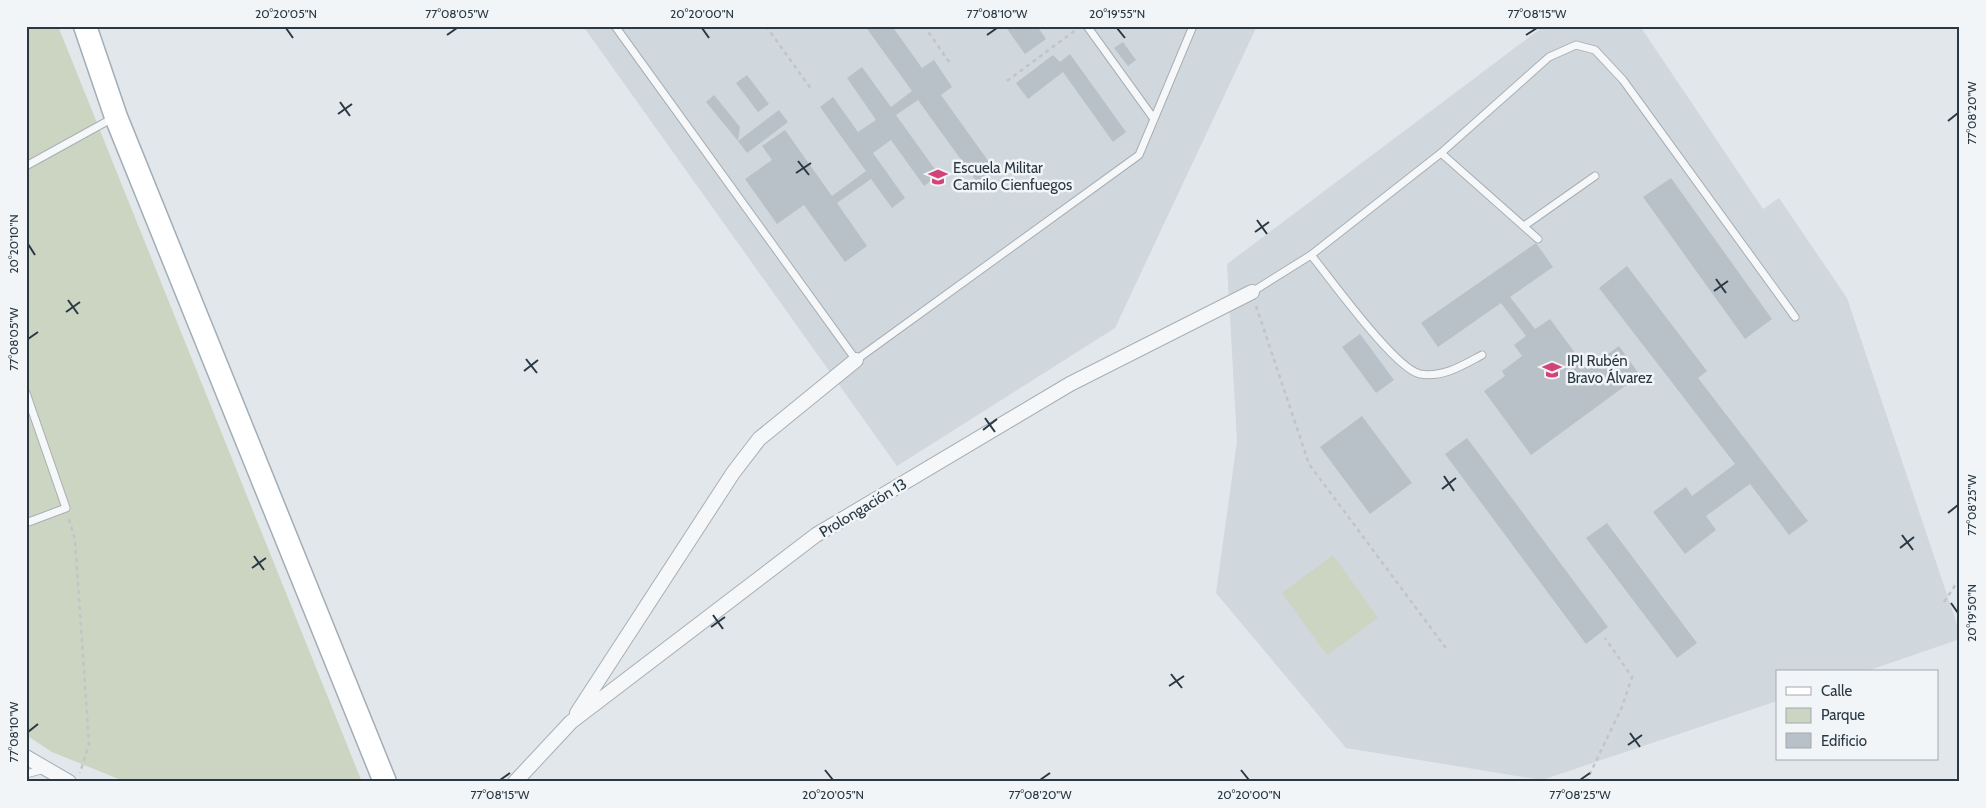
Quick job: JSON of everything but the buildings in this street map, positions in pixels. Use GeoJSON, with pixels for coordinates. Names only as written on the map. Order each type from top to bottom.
{"type":"FeatureCollection","features":[{"type":"Feature","properties":{"kind":"main road"},"geometry":{"type":"LineString","coordinates":[[85,26],[116,117],[385,782]]}},
{"type":"Feature","properties":{"kind":"street","name":"Prolongación 13"},"geometry":{"type":"LineString","coordinates":[[515,782],[571,722],[816,535],[1070,384],[1252,292]]}},
{"type":"Feature","properties":{"kind":"street"},"geometry":{"type":"LineString","coordinates":[[571,722],[733,473],[759,439],[791,410],[856,360]]}},
{"type":"Feature","properties":{"kind":"street"},"geometry":{"type":"LineString","coordinates":[[26,757],[68,782]]}},
{"type":"Feature","properties":{"kind":"lane"},"geometry":{"type":"LineString","coordinates":[[615,26],[856,360],[1139,155],[1193,26]]}},
{"type":"Feature","properties":{"kind":"lane"},"geometry":{"type":"LineString","coordinates":[[1087,26],[1154,119]]}},
{"type":"Feature","properties":{"kind":"lane"},"geometry":{"type":"LineString","coordinates":[[1252,292],[1311,255],[1441,152],[1549,57],[1576,45],[1595,50],[1623,80],[1795,317]]}},
{"type":"Feature","properties":{"kind":"lane"},"geometry":{"type":"LineString","coordinates":[[26,166],[116,117]]}},
{"type":"Feature","properties":{"kind":"lane"},"geometry":{"type":"LineString","coordinates":[[1441,152],[1538,239]]}},
{"type":"Feature","properties":{"kind":"lane"},"geometry":{"type":"LineString","coordinates":[[1524,226],[1595,176]]}},
{"type":"Feature","properties":{"kind":"lane"},"geometry":{"type":"LineString","coordinates":[[1311,255],[1396,358],[1419,374],[1449,372],[1482,355]]}},
{"type":"Feature","properties":{"kind":"lane"},"geometry":{"type":"LineString","coordinates":[[26,394],[66,508],[26,523]]}},
{"type":"Feature","properties":{"kind":"lane"},"geometry":{"type":"LineString","coordinates":[[26,774],[46,769]]}},
{"type":"Feature","properties":{"kind":"path"},"geometry":{"type":"LineString","coordinates":[[924,26],[950,63]]}},
{"type":"Feature","properties":{"kind":"path"},"geometry":{"type":"LineString","coordinates":[[1008,81],[1081,26]]}},
{"type":"Feature","properties":{"kind":"path"},"geometry":{"type":"LineString","coordinates":[[768,27],[811,89]]}},
{"type":"Feature","properties":{"kind":"path"},"geometry":{"type":"LineString","coordinates":[[1252,292],[1308,464],[1448,651]]}},
{"type":"Feature","properties":{"kind":"path"},"geometry":{"type":"LineString","coordinates":[[66,508],[75,540],[89,744],[78,782]]}},
{"type":"Feature","properties":{"kind":"path"},"geometry":{"type":"LineString","coordinates":[[1944,602],[1960,578]]}},
{"type":"Feature","properties":{"kind":"path"},"geometry":{"type":"LineString","coordinates":[[1586,782],[1622,707],[1632,677],[1605,638]]}},
{"type":"Feature","properties":{"kind":"shaded area","name":"Escuela Militar Camilo Cienfuegos"},"geometry":{"type":"Polygon","coordinates":[[[583,26],[1257,26],[1115,328],[897,466],[583,26]]]}},
{"type":"Feature","properties":{"kind":"shaded area","name":"IPI Rubén Bravo Álvarez"},"geometry":{"type":"Polygon","coordinates":[[[1544,26],[1640,26],[1763,209],[1779,198],[1847,298],[1960,633],[1960,639],[1870,670],[1776,670],[1776,701],[1542,780],[1346,748],[1216,593],[1237,441],[1227,264],[1544,26]]]}},
{"type":"Feature","properties":{"kind":"green space"},"geometry":{"type":"Polygon","coordinates":[[[26,26],[58,26],[362,782],[126,782],[52,752],[26,735],[26,26]]]}},
{"type":"Feature","properties":{"kind":"green space"},"geometry":{"type":"Polygon","coordinates":[[[1333,555],[1378,618],[1327,655],[1282,593],[1333,555]]]}},
{"type":"Feature","properties":{"kind":"place","name":"Escuela Militar Camilo Cienfuegos"},"geometry":{"type":"Point","coordinates":[938,177]}},
{"type":"Feature","properties":{"kind":"place","name":"IPI Rubén Bravo Álvarez"},"geometry":{"type":"Point","coordinates":[1552,370]}}]}
